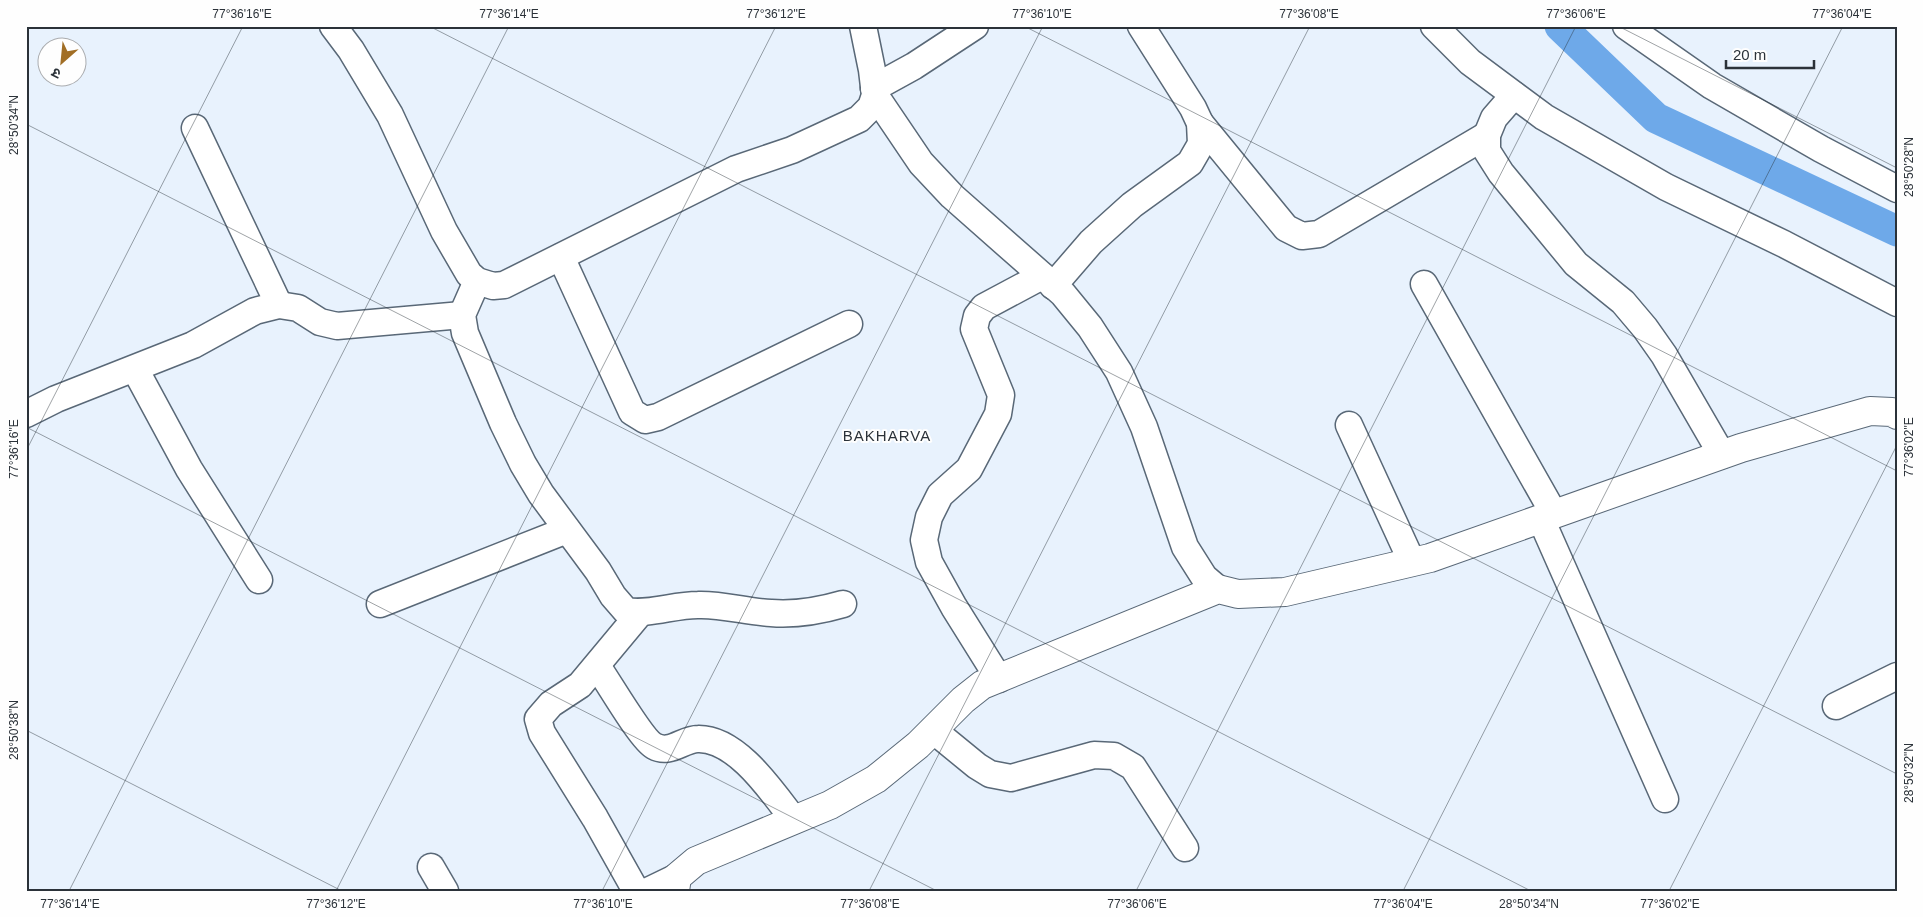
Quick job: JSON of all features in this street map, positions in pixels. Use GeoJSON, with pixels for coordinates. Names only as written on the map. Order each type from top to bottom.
{"type":"FeatureCollection","features":[{"type":"Feature","properties":{"kind":"street"},"geometry":{"type":"LineString","coordinates":[[333,26],[351,50],[390,116],[444,231],[468,274],[477,280],[493,286],[504,285],[736,169],[792,150],[860,119],[871,107],[875,91],[975,26]]}},
{"type":"Feature","properties":{"kind":"street"},"geometry":{"type":"LineString","coordinates":[[863,26],[875,91],[921,163],[952,196],[1063,294],[1090,326],[1120,372],[1144,427],[1185,547],[1204,577],[1218,589],[1238,594],[1285,592],[1430,558],[1722,455],[1870,411],[1892,412],[1897,415]]}},
{"type":"Feature","properties":{"kind":"street"},"geometry":{"type":"LineString","coordinates":[[1141,26],[1193,108],[1200,123],[1286,228],[1302,236],[1319,234],[1487,135]]}},
{"type":"Feature","properties":{"kind":"street"},"geometry":{"type":"LineString","coordinates":[[1434,26],[1470,62],[1544,117],[1666,187],[1784,244],[1897,303]]}},
{"type":"Feature","properties":{"kind":"street"},"geometry":{"type":"LineString","coordinates":[[1626,26],[1712,86],[1820,149],[1897,189]]}},
{"type":"Feature","properties":{"kind":"street"},"geometry":{"type":"LineString","coordinates":[[1514,95],[1494,118],[1487,135],[1487,151],[1501,173],[1576,264],[1623,302],[1646,328],[1664,355],[1722,455]]}},
{"type":"Feature","properties":{"kind":"street"},"geometry":{"type":"LineString","coordinates":[[999,678],[929,562],[924,540],[928,517],[940,495],[969,469],[998,414],[1001,395],[974,329],[977,316],[984,308],[1047,281],[1132,204],[1190,163],[1201,144],[1200,123]]}},
{"type":"Feature","properties":{"kind":"street"},"geometry":{"type":"LineString","coordinates":[[195,128],[278,305]]}},
{"type":"Feature","properties":{"kind":"street"},"geometry":{"type":"LineString","coordinates":[[561,257],[632,412],[645,420],[658,416],[849,324]]}},
{"type":"Feature","properties":{"kind":"street"},"geometry":{"type":"LineString","coordinates":[[477,280],[462,315],[465,333],[503,423],[528,471],[613,596],[626,611],[640,613],[699,605],[797,614],[843,604]]}},
{"type":"Feature","properties":{"kind":"street"},"geometry":{"type":"LineString","coordinates":[[1424,284],[1547,516],[1665,798]]}},
{"type":"Feature","properties":{"kind":"street"},"geometry":{"type":"LineString","coordinates":[[26,414],[56,399],[193,345],[255,311],[278,305],[298,308],[320,322],[337,326],[462,315]]}},
{"type":"Feature","properties":{"kind":"street"},"geometry":{"type":"LineString","coordinates":[[135,368],[189,470],[260,580]]}},
{"type":"Feature","properties":{"kind":"street"},"geometry":{"type":"LineString","coordinates":[[1349,425],[1412,562]]}},
{"type":"Feature","properties":{"kind":"street"},"geometry":{"type":"LineString","coordinates":[[380,604],[567,530]]}},
{"type":"Feature","properties":{"kind":"street"},"geometry":{"type":"LineString","coordinates":[[648,891],[676,884],[696,861],[830,805],[876,780],[918,745],[963,700],[982,685],[1218,589]]}},
{"type":"Feature","properties":{"kind":"street"},"geometry":{"type":"LineString","coordinates":[[636,891],[595,818],[542,733],[538,719],[552,704],[580,686],[640,613]]}},
{"type":"Feature","properties":{"kind":"street"},"geometry":{"type":"LineString","coordinates":[[597,666],[652,745],[658,748],[670,749],[696,738],[721,745],[743,759],[758,773],[794,820]]}},
{"type":"Feature","properties":{"kind":"street"},"geometry":{"type":"LineString","coordinates":[[1836,706],[1897,676]]}},
{"type":"Feature","properties":{"kind":"street"},"geometry":{"type":"LineString","coordinates":[[933,730],[977,766],[990,774],[1011,778],[1094,755],[1114,756],[1133,767],[1185,848]]}},
{"type":"Feature","properties":{"kind":"street"},"geometry":{"type":"LineString","coordinates":[[431,867],[445,891]]}},
{"type":"Feature","properties":{"kind":"waterway"},"geometry":{"type":"LineString","coordinates":[[1560,26],[1656,118],[1897,231]]}},
{"type":"Feature","properties":{"kind":"district","name":"BAKHARVA"},"geometry":{"type":"Point","coordinates":[887,435]}}]}
